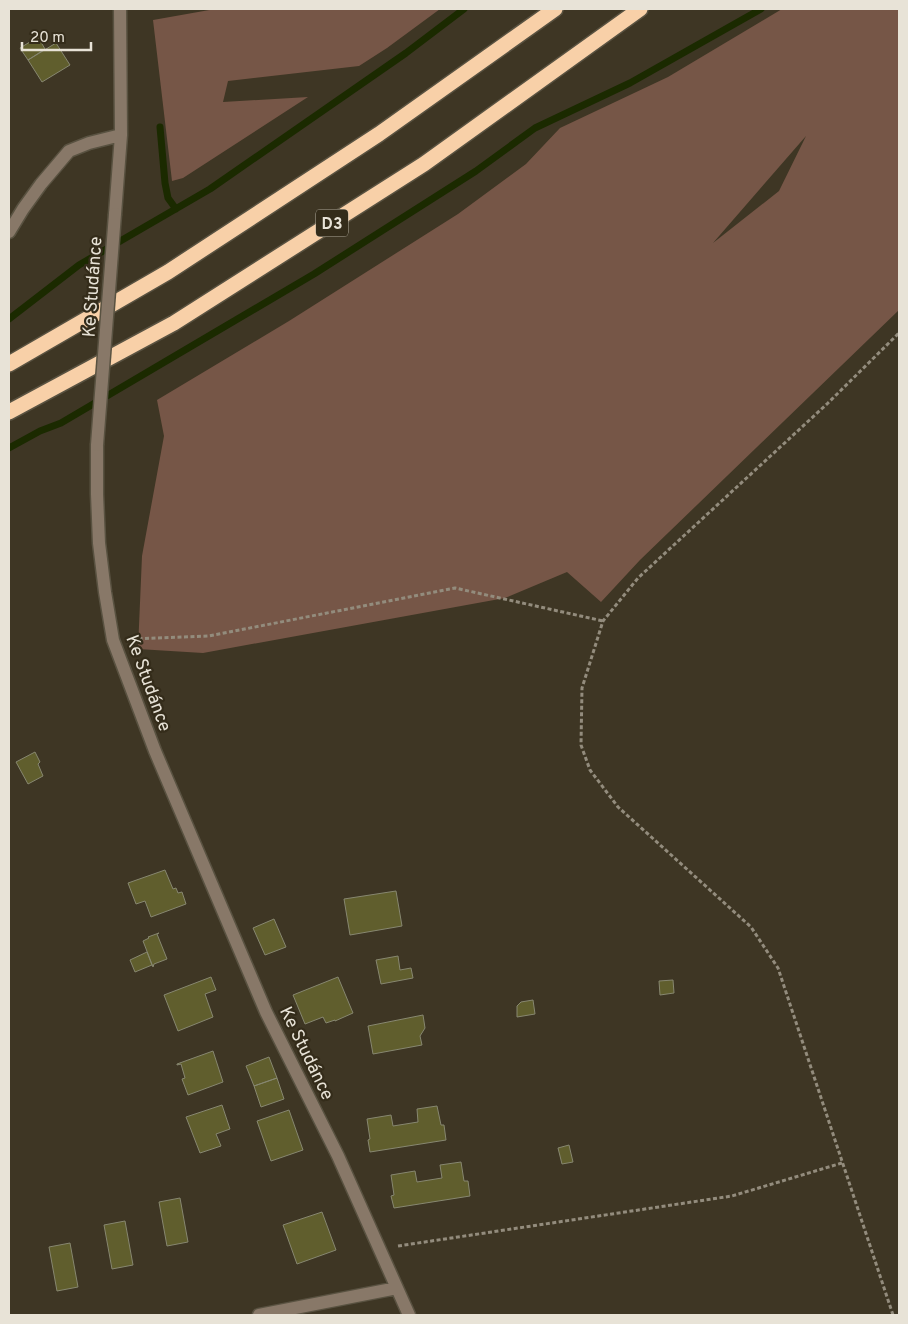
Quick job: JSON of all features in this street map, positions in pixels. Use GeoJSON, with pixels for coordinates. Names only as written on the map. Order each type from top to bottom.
{"type":"FeatureCollection","features":[{"type":"Feature","properties":{"kind":"highway"},"geometry":{"type":"LineString","coordinates":[[9,364],[168,272],[379,134],[555,9]]}},
{"type":"Feature","properties":{"kind":"highway","name":"D3"},"geometry":{"type":"LineString","coordinates":[[9,412],[174,323],[424,164],[640,9]]}},
{"type":"Feature","properties":{"kind":"street","name":"Ke Studánce"},"geometry":{"type":"LineString","coordinates":[[120,9],[121,135],[97,445],[99,543],[104,592],[113,640],[155,752],[266,1012],[338,1156],[409,1315]]}},
{"type":"Feature","properties":{"kind":"street"},"geometry":{"type":"LineString","coordinates":[[9,232],[36,190],[68,150],[121,135]]}},
{"type":"Feature","properties":{"kind":"street"},"geometry":{"type":"LineString","coordinates":[[260,1315],[397,1288]]}},
{"type":"Feature","properties":{"kind":"path"},"geometry":{"type":"LineString","coordinates":[[893,1315],[778,968],[751,927],[618,806],[590,770],[581,745],[582,688],[603,621],[638,578],[828,403],[899,333]]}},
{"type":"Feature","properties":{"kind":"path"},"geometry":{"type":"LineString","coordinates":[[113,640],[209,636],[455,588],[603,621]]}},
{"type":"Feature","properties":{"kind":"path"},"geometry":{"type":"LineString","coordinates":[[380,1248],[732,1196],[842,1163]]}},
{"type":"Feature","properties":{"kind":"shaded area"},"geometry":{"type":"Polygon","coordinates":[[[215,9],[440,9],[359,66],[228,81],[223,102],[308,97],[183,178],[172,181],[153,20],[215,9]]]}},
{"type":"Feature","properties":{"kind":"shaded area"},"geometry":{"type":"Polygon","coordinates":[[[782,9],[899,9],[899,310],[640,560],[601,602],[567,572],[505,598],[203,653],[138,649],[142,556],[164,436],[157,400],[289,321],[458,214],[526,164],[560,128],[668,77],[782,9]],[[806,136],[713,243],[779,191],[806,136]]]}},
{"type":"Feature","properties":{"kind":"building"},"geometry":{"type":"Polygon","coordinates":[[[38,37],[45,49],[28,60],[20,48],[38,37]]]}},
{"type":"Feature","properties":{"kind":"building"},"geometry":{"type":"Polygon","coordinates":[[[56,43],[70,65],[42,82],[28,60],[56,43]]]}},
{"type":"Feature","properties":{"kind":"building"},"geometry":{"type":"Polygon","coordinates":[[[35,752],[40,762],[38,764],[43,776],[28,784],[16,762],[35,752]]]}},
{"type":"Feature","properties":{"kind":"building"},"geometry":{"type":"Polygon","coordinates":[[[165,870],[173,889],[176,888],[178,893],[182,892],[186,904],[151,917],[145,901],[136,904],[128,883],[165,870]]]}},
{"type":"Feature","properties":{"kind":"building"},"geometry":{"type":"Polygon","coordinates":[[[396,891],[402,926],[350,935],[344,899],[396,891]]]}},
{"type":"Feature","properties":{"kind":"building"},"geometry":{"type":"Polygon","coordinates":[[[274,919],[286,947],[265,955],[253,928],[274,919]]]}},
{"type":"Feature","properties":{"kind":"building"},"geometry":{"type":"Polygon","coordinates":[[[159,933],[157,934],[167,959],[154,964],[153,967],[143,941],[148,937],[159,933]]]}},
{"type":"Feature","properties":{"kind":"building"},"geometry":{"type":"Polygon","coordinates":[[[147,952],[152,965],[135,972],[130,960],[147,952]]]}},
{"type":"Feature","properties":{"kind":"building"},"geometry":{"type":"Polygon","coordinates":[[[398,956],[400,970],[411,968],[413,978],[381,984],[376,960],[398,956]]]}},
{"type":"Feature","properties":{"kind":"building"},"geometry":{"type":"Polygon","coordinates":[[[211,977],[216,990],[205,994],[213,1017],[178,1031],[164,995],[211,977]]]}},
{"type":"Feature","properties":{"kind":"building"},"geometry":{"type":"Polygon","coordinates":[[[338,977],[353,1013],[335,1021],[326,1023],[323,1017],[305,1024],[293,995],[338,977]]]}},
{"type":"Feature","properties":{"kind":"building"},"geometry":{"type":"Polygon","coordinates":[[[673,980],[674,993],[660,995],[659,981],[673,980]]]}},
{"type":"Feature","properties":{"kind":"building"},"geometry":{"type":"Polygon","coordinates":[[[533,1000],[535,1014],[517,1017],[517,1006],[521,1002],[533,1000]]]}},
{"type":"Feature","properties":{"kind":"building"},"geometry":{"type":"Polygon","coordinates":[[[423,1015],[425,1028],[420,1036],[422,1045],[373,1054],[368,1026],[423,1015]]]}},
{"type":"Feature","properties":{"kind":"building"},"geometry":{"type":"Polygon","coordinates":[[[213,1051],[223,1082],[188,1095],[182,1079],[185,1078],[181,1064],[177,1064],[213,1051]]]}},
{"type":"Feature","properties":{"kind":"building"},"geometry":{"type":"Polygon","coordinates":[[[269,1057],[277,1078],[254,1086],[246,1066],[269,1057]]]}},
{"type":"Feature","properties":{"kind":"building"},"geometry":{"type":"Polygon","coordinates":[[[277,1078],[284,1099],[261,1107],[254,1086],[277,1078]]]}},
{"type":"Feature","properties":{"kind":"building"},"geometry":{"type":"Polygon","coordinates":[[[222,1105],[230,1129],[216,1134],[221,1146],[200,1153],[186,1117],[222,1105]]]}},
{"type":"Feature","properties":{"kind":"building"},"geometry":{"type":"Polygon","coordinates":[[[437,1106],[441,1125],[444,1125],[446,1140],[370,1152],[367,1119],[391,1115],[393,1126],[418,1122],[417,1109],[437,1106]]]}},
{"type":"Feature","properties":{"kind":"building"},"geometry":{"type":"Polygon","coordinates":[[[289,1110],[303,1150],[271,1161],[257,1121],[289,1110]]]}},
{"type":"Feature","properties":{"kind":"building"},"geometry":{"type":"Polygon","coordinates":[[[569,1145],[573,1162],[562,1164],[558,1148],[569,1145]]]}},
{"type":"Feature","properties":{"kind":"building"},"geometry":{"type":"Polygon","coordinates":[[[461,1162],[464,1181],[468,1181],[470,1196],[394,1208],[391,1196],[394,1195],[391,1175],[415,1171],[417,1182],[442,1178],[440,1165],[461,1162]]]}},
{"type":"Feature","properties":{"kind":"building"},"geometry":{"type":"Polygon","coordinates":[[[180,1198],[188,1242],[167,1246],[159,1202],[180,1198]]]}},
{"type":"Feature","properties":{"kind":"building"},"geometry":{"type":"Polygon","coordinates":[[[322,1212],[336,1250],[297,1264],[283,1225],[322,1212]]]}},
{"type":"Feature","properties":{"kind":"building"},"geometry":{"type":"Polygon","coordinates":[[[125,1221],[133,1265],[112,1269],[104,1225],[125,1221]]]}},
{"type":"Feature","properties":{"kind":"building"},"geometry":{"type":"Polygon","coordinates":[[[70,1243],[78,1287],[57,1291],[49,1247],[70,1243]]]}},
{"type":"Feature","properties":{"kind":"waterway"},"geometry":{"type":"LineString","coordinates":[[9,319],[79,265],[210,189],[406,53],[464,9]]}},
{"type":"Feature","properties":{"kind":"waterway"},"geometry":{"type":"LineString","coordinates":[[9,448],[40,431],[61,423],[314,274],[476,171],[535,128],[630,83],[761,9]]}},
{"type":"Feature","properties":{"kind":"waterway"},"geometry":{"type":"LineString","coordinates":[[160,127],[165,183],[168,198],[176,209]]}}]}
